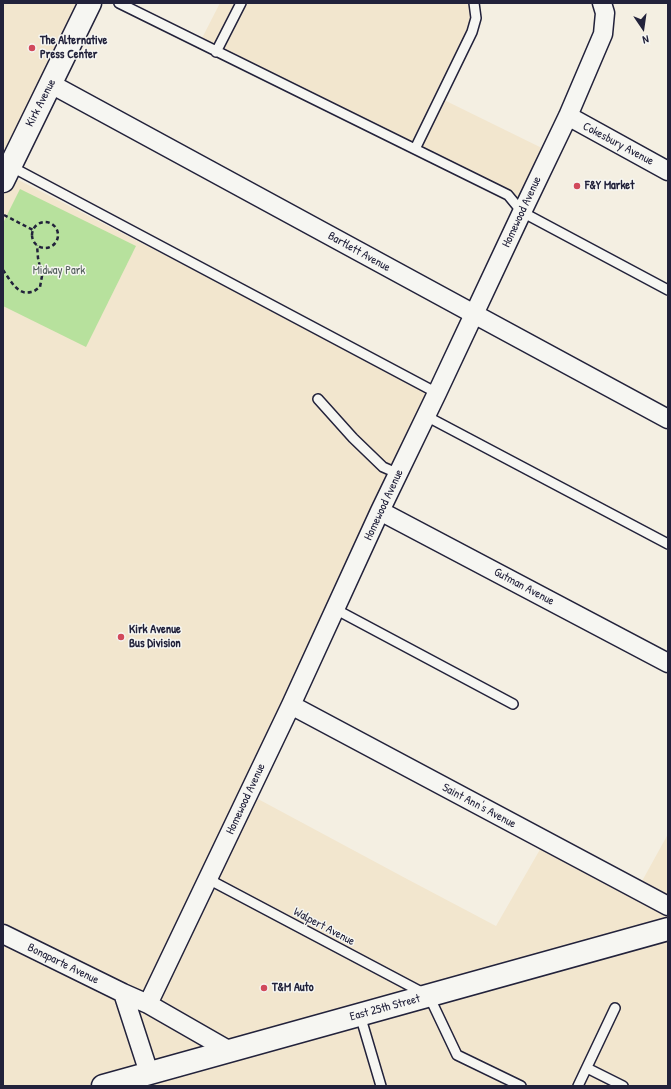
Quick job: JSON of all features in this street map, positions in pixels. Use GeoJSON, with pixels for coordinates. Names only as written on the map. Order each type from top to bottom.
{"type":"FeatureCollection","features":[{"type":"Feature","properties":{"kind":"main road","name":"Kirk Avenue"},"geometry":{"type":"LineString","coordinates":[[7,174],[90,3]]}},
{"type":"Feature","properties":{"kind":"main road","name":"East 25th Street"},"geometry":{"type":"LineString","coordinates":[[103,1086],[668,929]]}},
{"type":"Feature","properties":{"kind":"street","name":"Homewood Avenue"},"geometry":{"type":"LineString","coordinates":[[148,1004],[291,705],[380,511],[438,393],[568,116],[603,34],[605,13],[602,3]]}},
{"type":"Feature","properties":{"kind":"street","name":"Bartlett Avenue"},"geometry":{"type":"LineString","coordinates":[[51,84],[668,419]]}},
{"type":"Feature","properties":{"kind":"street","name":"Cokesbury Avenue"},"geometry":{"type":"LineString","coordinates":[[568,116],[668,171]]}},
{"type":"Feature","properties":{"kind":"street","name":"Gutman Avenue"},"geometry":{"type":"LineString","coordinates":[[380,511],[668,663]]}},
{"type":"Feature","properties":{"kind":"street","name":"Saint Ann's Avenue"},"geometry":{"type":"LineString","coordinates":[[291,705],[668,906]]}},
{"type":"Feature","properties":{"kind":"street","name":"Bonaparte Avenue"},"geometry":{"type":"LineString","coordinates":[[3,934],[148,1004],[230,1051]]}},
{"type":"Feature","properties":{"kind":"street"},"geometry":{"type":"LineString","coordinates":[[123,993],[149,1073]]}},
{"type":"Feature","properties":{"kind":"lane"},"geometry":{"type":"LineString","coordinates":[[119,3],[508,195],[522,212],[668,290]]}},
{"type":"Feature","properties":{"kind":"lane"},"geometry":{"type":"LineString","coordinates":[[216,52],[241,3]]}},
{"type":"Feature","properties":{"kind":"lane"},"geometry":{"type":"LineString","coordinates":[[415,149],[472,32],[476,18],[474,3]]}},
{"type":"Feature","properties":{"kind":"lane"},"geometry":{"type":"LineString","coordinates":[[7,174],[438,393]]}},
{"type":"Feature","properties":{"kind":"lane"},"geometry":{"type":"LineString","coordinates":[[318,399],[353,438],[383,467],[399,474]]}},
{"type":"Feature","properties":{"kind":"lane"},"geometry":{"type":"LineString","coordinates":[[426,416],[668,544]]}},
{"type":"Feature","properties":{"kind":"lane"},"geometry":{"type":"LineString","coordinates":[[335,609],[513,704]]}},
{"type":"Feature","properties":{"kind":"lane","name":"Walpert Avenue"},"geometry":{"type":"LineString","coordinates":[[208,879],[428,996]]}},
{"type":"Feature","properties":{"kind":"lane"},"geometry":{"type":"LineString","coordinates":[[428,996],[457,1055],[521,1086]]}},
{"type":"Feature","properties":{"kind":"lane"},"geometry":{"type":"LineString","coordinates":[[578,1086],[615,1008]]}},
{"type":"Feature","properties":{"kind":"lane"},"geometry":{"type":"LineString","coordinates":[[360,1015],[381,1086]]}},
{"type":"Feature","properties":{"kind":"lane"},"geometry":{"type":"LineString","coordinates":[[587,1068],[623,1086]]}},
{"type":"Feature","properties":{"kind":"path"},"geometry":{"type":"LineString","coordinates":[[4,215],[33,230]]}},
{"type":"Feature","properties":{"kind":"path"},"geometry":{"type":"LineString","coordinates":[[3,270],[13,286],[22,292],[31,292],[40,287],[42,276],[37,245],[32,238],[33,230],[42,222],[54,225],[58,232],[58,237],[54,244],[45,248],[37,245]]}},
{"type":"Feature","properties":{"kind":"shaded area"},"geometry":{"type":"Polygon","coordinates":[[[3,3],[87,3],[3,170],[3,3]]]}},
{"type":"Feature","properties":{"kind":"shaded area"},"geometry":{"type":"Polygon","coordinates":[[[220,3],[473,3],[479,21],[440,98],[550,152],[526,204],[200,42],[220,3]]]}},
{"type":"Feature","properties":{"kind":"shaded area"},"geometry":{"type":"Polygon","coordinates":[[[3,172],[188,267],[432,387],[245,792],[496,926],[546,839],[636,892],[668,834],[667,1086],[3,1086],[3,172]]]}},
{"type":"Feature","properties":{"kind":"green space","name":"Midway Park"},"geometry":{"type":"Polygon","coordinates":[[[20,189],[136,246],[86,347],[3,306],[3,223],[20,189]]]}},
{"type":"Feature","properties":{"kind":"place","name":"The Alternative Press Center"},"geometry":{"type":"Point","coordinates":[32,48]}},
{"type":"Feature","properties":{"kind":"place","name":"F&Y Market"},"geometry":{"type":"Point","coordinates":[577,186]}},
{"type":"Feature","properties":{"kind":"place","name":"Kirk Avenue Bus Division"},"geometry":{"type":"Point","coordinates":[121,637]}},
{"type":"Feature","properties":{"kind":"place","name":"T&M Auto"},"geometry":{"type":"Point","coordinates":[264,988]}}]}
